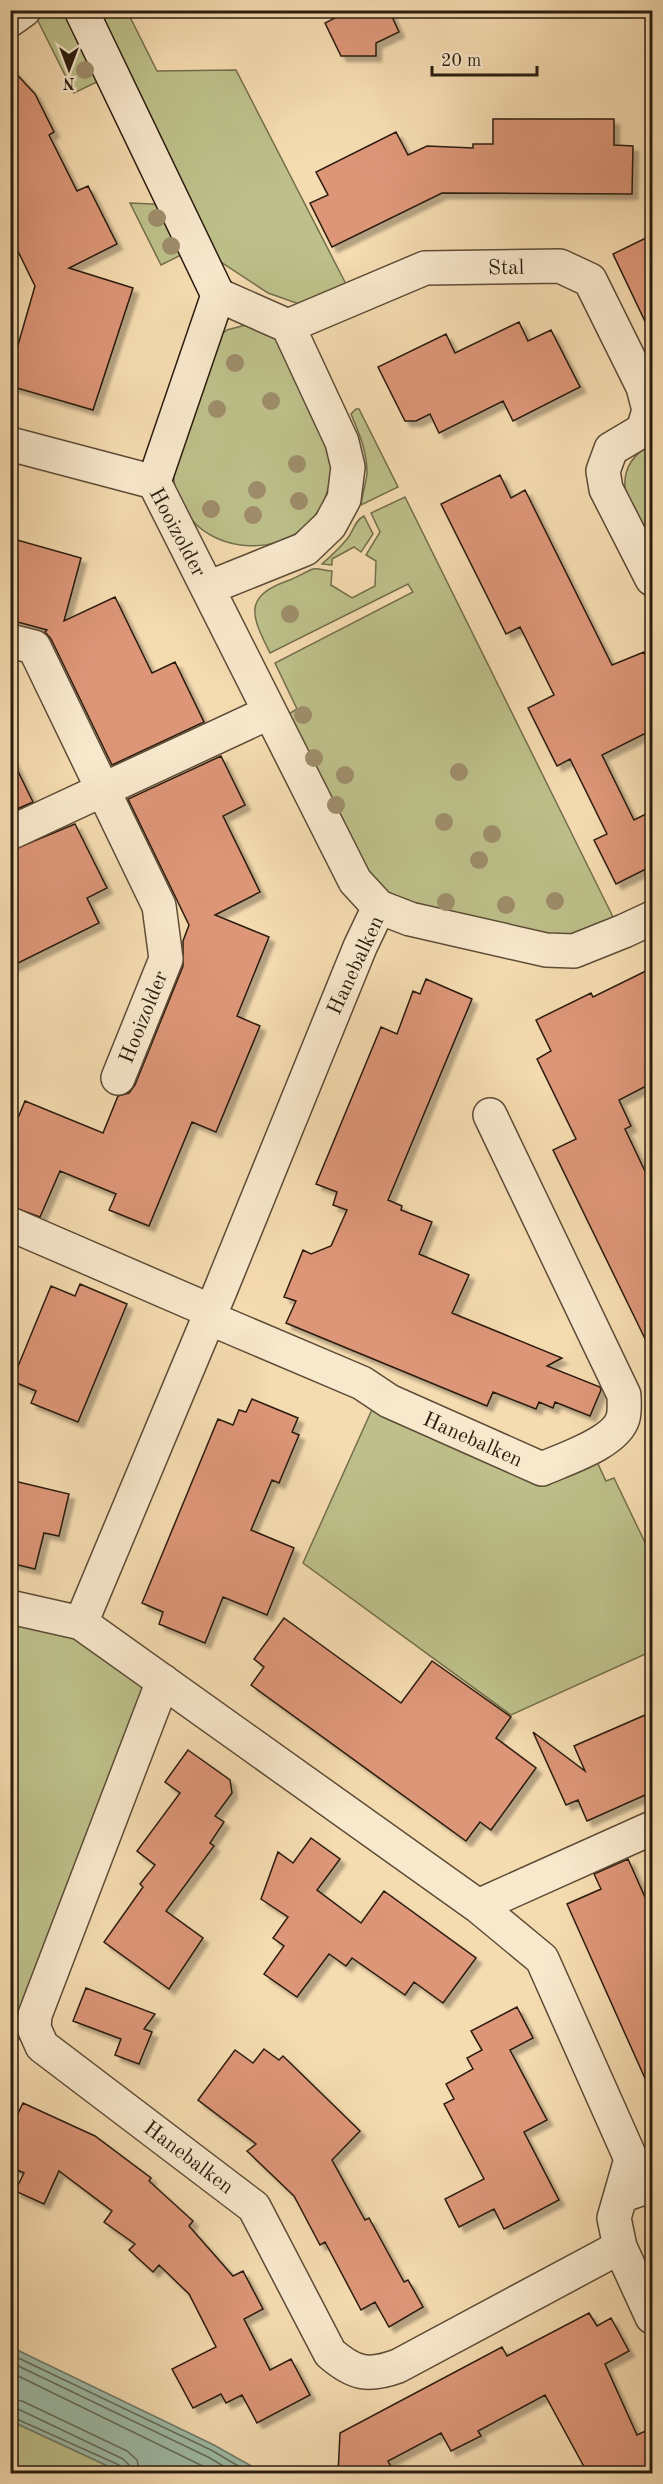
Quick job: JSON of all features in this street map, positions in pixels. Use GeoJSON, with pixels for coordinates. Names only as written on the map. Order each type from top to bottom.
{"type":"FeatureCollection","features":[{"type":"Feature","properties":{"kind":"street"},"geometry":{"type":"LineString","coordinates":[[10,20],[24,10]]}},
{"type":"Feature","properties":{"kind":"street"},"geometry":{"type":"LineString","coordinates":[[81,10],[218,295],[288,326],[342,442],[348,467],[344,499],[330,525],[305,549],[208,588]]}},
{"type":"Feature","properties":{"kind":"street","name":"Stal"},"geometry":{"type":"LineString","coordinates":[[288,326],[425,268],[560,266],[590,280],[643,387],[651,414],[643,430],[611,449],[603,471],[606,489],[652,579]]}},
{"type":"Feature","properties":{"kind":"street"},"geometry":{"type":"LineString","coordinates":[[154,482],[218,295]]}},
{"type":"Feature","properties":{"kind":"street","name":"Hooizolder"},"geometry":{"type":"LineString","coordinates":[[10,444],[154,482],[268,713],[355,881],[379,907]]}},
{"type":"Feature","properties":{"kind":"street","name":"Hooizolder"},"geometry":{"type":"LineString","coordinates":[[10,641],[34,647],[159,906],[166,959],[118,1078]]}},
{"type":"Feature","properties":{"kind":"street"},"geometry":{"type":"LineString","coordinates":[[10,833],[268,713]]}},
{"type":"Feature","properties":{"kind":"street","name":"Hanebalken"},"geometry":{"type":"LineString","coordinates":[[81,1623],[360,947],[379,907],[410,919],[546,950],[574,951],[624,932],[652,918]]}},
{"type":"Feature","properties":{"kind":"street","name":"Hanebalken"},"geometry":{"type":"LineString","coordinates":[[210,1314],[362,1383],[390,1401],[542,1469],[614,1433],[623,1420],[624,1395],[490,1115]]}},
{"type":"Feature","properties":{"kind":"street"},"geometry":{"type":"LineString","coordinates":[[10,1224],[210,1314]]}},
{"type":"Feature","properties":{"kind":"street"},"geometry":{"type":"LineString","coordinates":[[10,1607],[81,1623],[478,1905],[542,1959],[631,2159],[614,2218],[620,2247],[652,2317]]}},
{"type":"Feature","properties":{"kind":"street","name":"Hanebalken"},"geometry":{"type":"LineString","coordinates":[[163,1682],[35,2015],[34,2028],[42,2046],[254,2207],[330,2353],[346,2367],[362,2373],[381,2372],[398,2366],[620,2247]]}},
{"type":"Feature","properties":{"kind":"street"},"geometry":{"type":"LineString","coordinates":[[478,1905],[652,1828]]}},
{"type":"Feature","properties":{"kind":"street"},"geometry":{"type":"LineString","coordinates":[[621,2196],[652,2186]]}},
{"type":"Feature","properties":{"kind":"green space"},"geometry":{"type":"Polygon","coordinates":[[[33,11],[127,11],[157,71],[236,70],[347,286],[299,304],[268,293],[195,245],[195,248],[161,265],[130,203],[174,205],[111,75],[74,93],[33,11]]]}},
{"type":"Feature","properties":{"kind":"green space"},"geometry":{"type":"Polygon","coordinates":[[[249,324],[275,333],[331,455],[325,496],[307,525],[279,541],[248,546],[217,539],[192,520],[176,491],[175,452],[218,337],[227,330],[249,324]]]}},
{"type":"Feature","properties":{"kind":"green space"},"geometry":{"type":"Polygon","coordinates":[[[359,409],[398,487],[361,505],[367,465],[362,442],[351,414],[359,409]]]}},
{"type":"Feature","properties":{"kind":"green space"},"geometry":{"type":"Polygon","coordinates":[[[651,444],[652,555],[631,510],[626,496],[625,482],[628,468],[636,455],[651,444]]]}},
{"type":"Feature","properties":{"kind":"green space"},"geometry":{"type":"Polygon","coordinates":[[[405,497],[615,921],[565,939],[410,905],[393,896],[369,875],[287,715],[297,709],[275,663],[413,592],[408,584],[270,653],[256,619],[257,601],[273,587],[313,569],[332,571],[331,585],[352,598],[375,586],[376,561],[366,555],[380,532],[371,513],[405,497]]]}},
{"type":"Feature","properties":{"kind":"green space"},"geometry":{"type":"Polygon","coordinates":[[[364,516],[373,534],[361,552],[354,547],[332,559],[332,565],[322,564],[344,543],[358,520],[364,516]]]}},
{"type":"Feature","properties":{"kind":"green space"},"geometry":{"type":"Polygon","coordinates":[[[379,1394],[542,1469],[590,1447],[606,1481],[614,1478],[652,1557],[652,1651],[511,1715],[303,1563],[379,1394]]]}},
{"type":"Feature","properties":{"kind":"green space"},"geometry":{"type":"Polygon","coordinates":[[[11,1607],[81,1623],[160,1685],[35,2028],[11,2045],[11,1607]]]}},
{"type":"Feature","properties":{"kind":"green space"},"geometry":{"type":"Polygon","coordinates":[[[11,2421],[123,2473],[11,2473],[11,2421]]]}},
{"type":"Feature","properties":{"kind":"water"},"geometry":{"type":"Polygon","coordinates":[[[11,2347],[214,2445],[264,2473],[123,2473],[11,2421],[11,2347]]]}},
{"type":"Feature","properties":{"kind":"building"},"geometry":{"type":"Polygon","coordinates":[[[334,10],[389,10],[399,32],[376,43],[376,56],[341,56],[325,23],[337,17],[334,10]]]}},
{"type":"Feature","properties":{"kind":"building"},"geometry":{"type":"Polygon","coordinates":[[[10,67],[35,94],[54,132],[49,135],[77,191],[88,186],[117,244],[69,268],[133,288],[93,410],[10,386],[10,351],[16,352],[35,286],[10,235],[10,67]]]}},
{"type":"Feature","properties":{"kind":"building"},"geometry":{"type":"Polygon","coordinates":[[[493,119],[614,119],[614,145],[633,146],[632,194],[442,193],[332,247],[310,203],[328,195],[316,172],[396,132],[408,155],[427,146],[473,148],[473,144],[493,144],[493,119]]]}},
{"type":"Feature","properties":{"kind":"building"},"geometry":{"type":"Polygon","coordinates":[[[652,235],[652,336],[613,254],[652,235]]]}},
{"type":"Feature","properties":{"kind":"building"},"geometry":{"type":"Polygon","coordinates":[[[519,322],[528,341],[551,330],[580,387],[513,421],[503,401],[439,433],[430,414],[416,421],[405,421],[378,367],[446,334],[455,353],[519,322]]]}},
{"type":"Feature","properties":{"kind":"building"},"geometry":{"type":"Polygon","coordinates":[[[500,475],[511,498],[525,490],[612,665],[644,652],[652,670],[652,730],[602,755],[634,820],[652,811],[652,866],[616,884],[594,840],[607,834],[570,759],[557,766],[528,708],[554,695],[520,627],[506,634],[441,504],[500,475]]]}},
{"type":"Feature","properties":{"kind":"building"},"geometry":{"type":"Polygon","coordinates":[[[10,538],[81,558],[64,621],[115,597],[152,673],[175,662],[204,722],[112,765],[51,639],[45,632],[47,630],[10,620],[10,538]]]}},
{"type":"Feature","properties":{"kind":"building"},"geometry":{"type":"Polygon","coordinates":[[[10,755],[33,802],[10,812],[10,755]]]}},
{"type":"Feature","properties":{"kind":"building"},"geometry":{"type":"Polygon","coordinates":[[[221,756],[245,805],[223,816],[260,892],[215,915],[269,937],[237,1016],[260,1026],[216,1132],[192,1122],[149,1226],[109,1210],[116,1194],[60,1171],[40,1217],[10,1206],[10,1137],[25,1101],[103,1133],[118,1096],[129,1093],[135,1085],[183,966],[183,941],[189,925],[128,799],[221,756]]]}},
{"type":"Feature","properties":{"kind":"building"},"geometry":{"type":"Polygon","coordinates":[[[75,824],[107,888],[87,898],[99,923],[10,967],[10,851],[75,824]]]}},
{"type":"Feature","properties":{"kind":"building"},"geometry":{"type":"Polygon","coordinates":[[[652,968],[652,1083],[619,1100],[631,1126],[625,1129],[652,1186],[652,1353],[553,1150],[576,1139],[537,1059],[551,1051],[536,1020],[591,993],[593,997],[652,968]]]}},
{"type":"Feature","properties":{"kind":"building"},"geometry":{"type":"Polygon","coordinates":[[[426,979],[472,999],[388,1200],[402,1206],[401,1210],[432,1222],[419,1254],[469,1275],[452,1313],[562,1358],[547,1366],[600,1387],[601,1390],[590,1416],[555,1402],[553,1408],[539,1402],[536,1409],[493,1392],[487,1406],[286,1323],[296,1301],[284,1297],[303,1250],[311,1254],[331,1246],[347,1210],[333,1205],[337,1192],[316,1184],[381,1027],[397,1034],[413,991],[420,994],[426,979]]]}},
{"type":"Feature","properties":{"kind":"building"},"geometry":{"type":"Polygon","coordinates":[[[80,1284],[127,1304],[78,1422],[31,1403],[36,1391],[12,1381],[51,1286],[75,1296],[80,1284]]]}},
{"type":"Feature","properties":{"kind":"building"},"geometry":{"type":"Polygon","coordinates":[[[252,1399],[298,1418],[292,1432],[299,1435],[279,1483],[272,1480],[251,1530],[294,1548],[267,1615],[223,1597],[205,1643],[159,1624],[163,1612],[142,1603],[218,1419],[233,1425],[239,1410],[246,1412],[252,1399]]]}},
{"type":"Feature","properties":{"kind":"building"},"geometry":{"type":"Polygon","coordinates":[[[10,1480],[69,1494],[59,1536],[44,1533],[35,1569],[10,1563],[10,1480]]]}},
{"type":"Feature","properties":{"kind":"building"},"geometry":{"type":"Polygon","coordinates":[[[284,1618],[401,1703],[432,1661],[511,1717],[496,1738],[536,1768],[491,1830],[480,1822],[466,1841],[251,1685],[264,1667],[254,1659],[284,1618]]]}},
{"type":"Feature","properties":{"kind":"building"},"geometry":{"type":"Polygon","coordinates":[[[652,1712],[652,1792],[587,1821],[578,1800],[566,1805],[533,1732],[585,1771],[574,1746],[652,1712]]]}},
{"type":"Feature","properties":{"kind":"building"},"geometry":{"type":"Polygon","coordinates":[[[188,1750],[230,1780],[232,1793],[215,1816],[224,1822],[210,1843],[214,1846],[166,1911],[203,1938],[169,1989],[104,1942],[143,1887],[140,1884],[155,1865],[137,1851],[180,1793],[165,1782],[188,1750]]]}},
{"type":"Feature","properties":{"kind":"building"},"geometry":{"type":"Polygon","coordinates":[[[311,1838],[340,1859],[317,1890],[361,1923],[384,1891],[476,1958],[443,2003],[414,1982],[405,1995],[352,1958],[346,1966],[329,1954],[297,1997],[264,1974],[284,1946],[273,1938],[288,1917],[261,1899],[278,1852],[293,1863],[311,1838]]]}},
{"type":"Feature","properties":{"kind":"building"},"geometry":{"type":"Polygon","coordinates":[[[628,1859],[652,1913],[652,2094],[567,1904],[601,1889],[594,1874],[628,1859]]]}},
{"type":"Feature","properties":{"kind":"building"},"geometry":{"type":"Polygon","coordinates":[[[86,1988],[155,2014],[144,2029],[152,2032],[139,2064],[115,2055],[121,2039],[73,2021],[86,1988]]]}},
{"type":"Feature","properties":{"kind":"building"},"geometry":{"type":"Polygon","coordinates":[[[517,2007],[533,2038],[510,2050],[547,2120],[524,2132],[559,2200],[504,2229],[494,2209],[459,2227],[445,2199],[484,2179],[444,2104],[454,2099],[446,2084],[473,2069],[467,2058],[482,2050],[471,2031],[517,2007]]]}},
{"type":"Feature","properties":{"kind":"building"},"geometry":{"type":"Polygon","coordinates":[[[264,2049],[279,2060],[283,2056],[360,2131],[332,2160],[365,2220],[369,2218],[404,2282],[408,2280],[423,2307],[389,2327],[375,2302],[361,2310],[325,2242],[320,2245],[294,2196],[247,2151],[256,2144],[198,2100],[235,2050],[253,2063],[264,2049]]]}},
{"type":"Feature","properties":{"kind":"building"},"geometry":{"type":"Polygon","coordinates":[[[23,2103],[95,2136],[151,2178],[149,2181],[193,2221],[189,2226],[233,2276],[243,2271],[263,2309],[244,2319],[270,2370],[291,2359],[310,2395],[257,2423],[242,2395],[226,2403],[221,2394],[193,2408],[172,2369],[216,2347],[189,2294],[159,2265],[153,2272],[129,2250],[135,2244],[104,2222],[112,2211],[59,2171],[44,2204],[15,2191],[24,2173],[10,2167],[10,2130],[23,2103]]]}},
{"type":"Feature","properties":{"kind":"building"},"geometry":{"type":"Polygon","coordinates":[[[589,2313],[597,2326],[611,2318],[629,2351],[605,2364],[637,2435],[652,2428],[652,2474],[588,2474],[545,2395],[478,2431],[481,2436],[451,2451],[441,2433],[388,2461],[395,2474],[338,2474],[340,2433],[502,2347],[507,2356],[589,2313]]]}}]}
